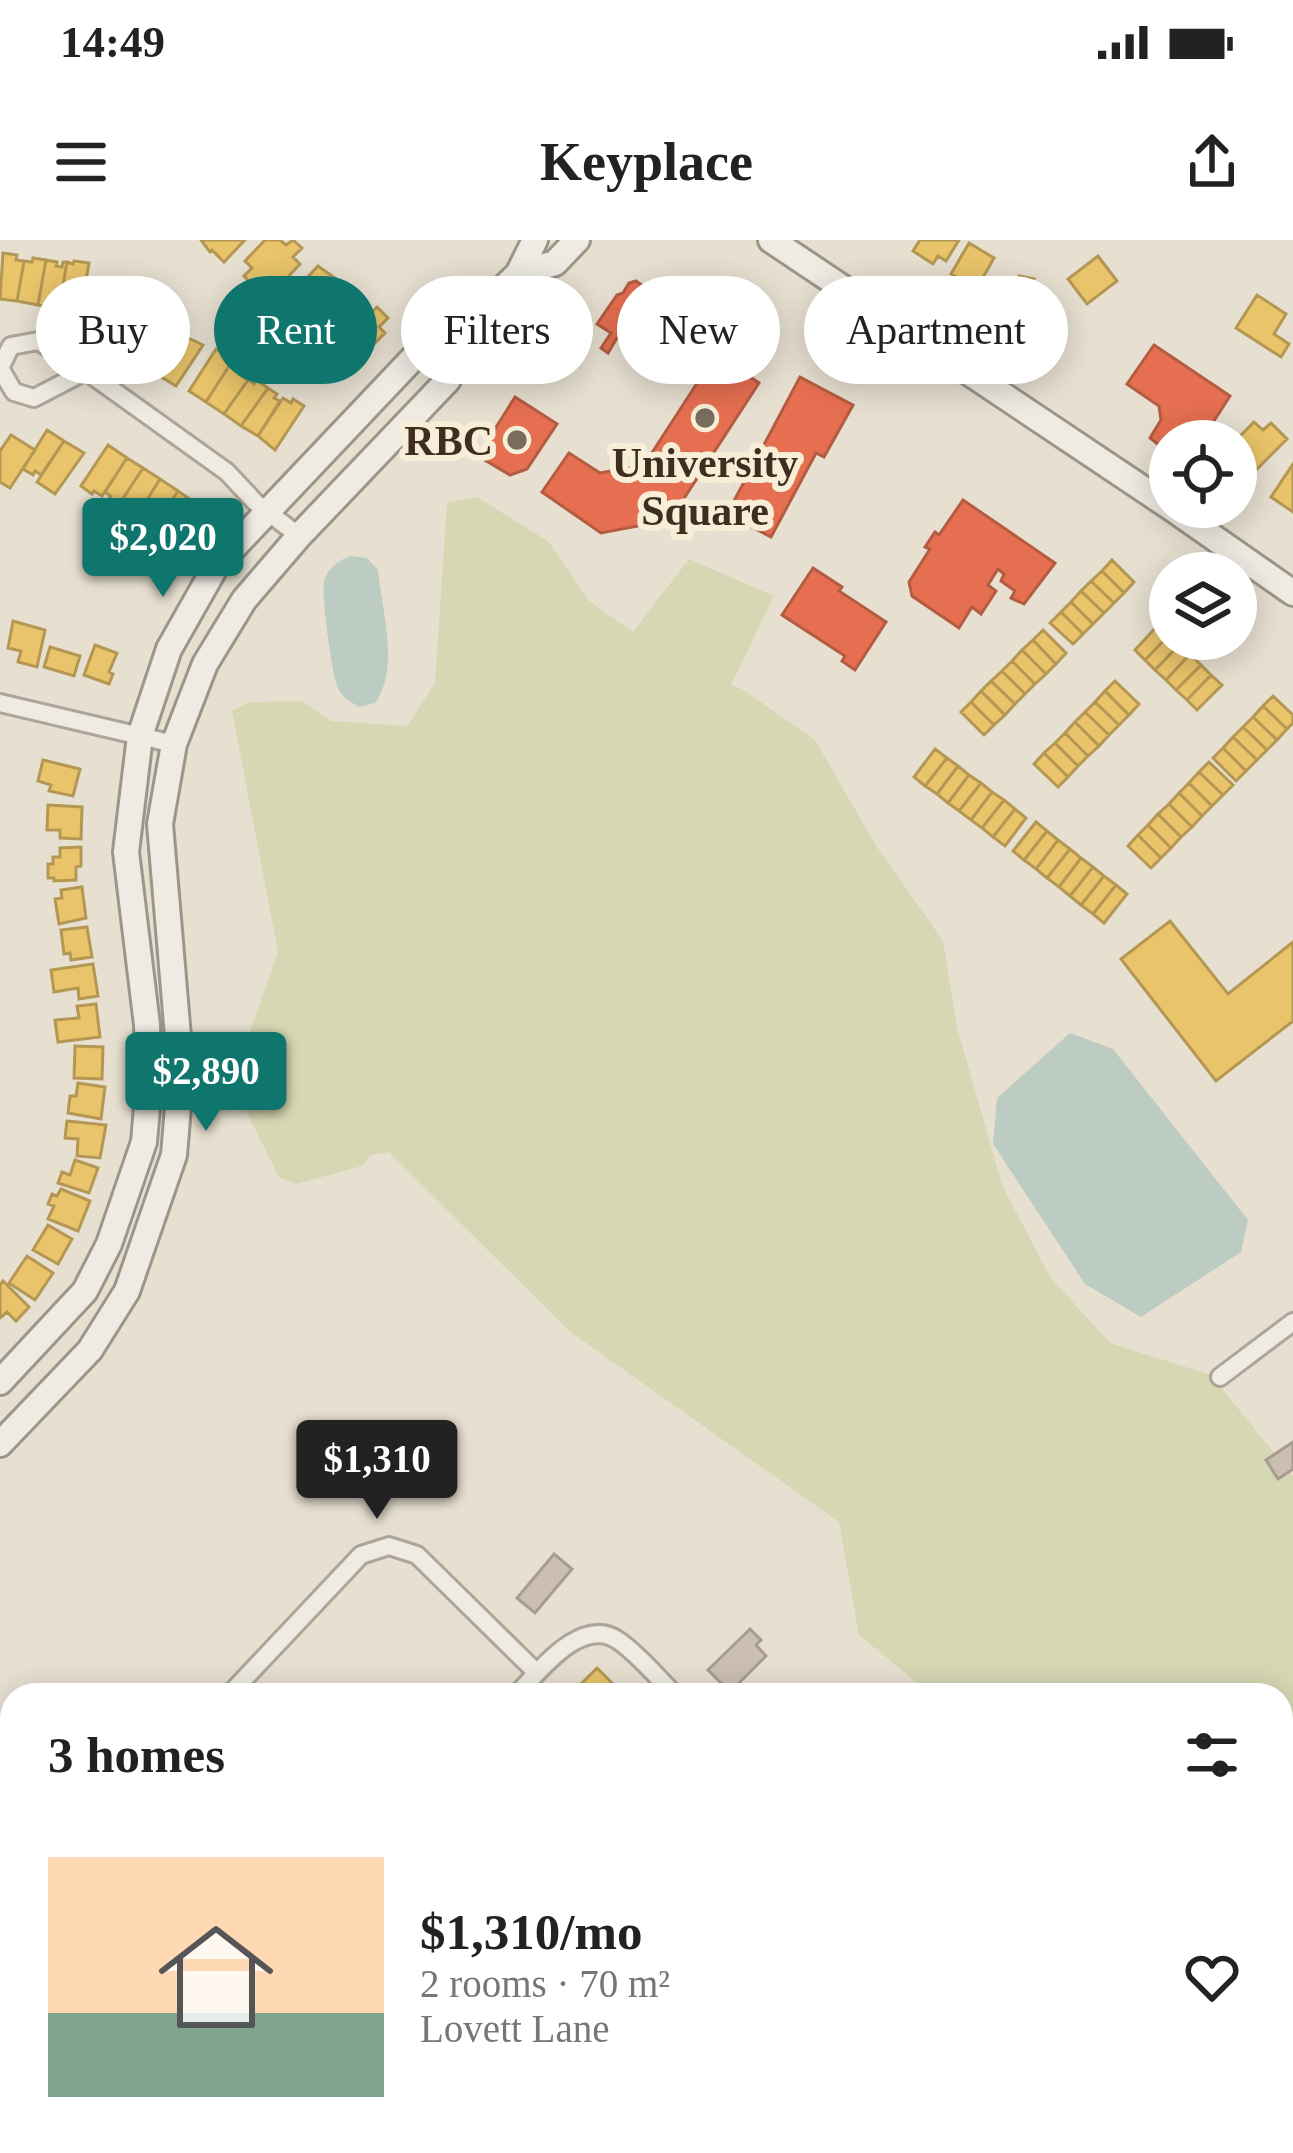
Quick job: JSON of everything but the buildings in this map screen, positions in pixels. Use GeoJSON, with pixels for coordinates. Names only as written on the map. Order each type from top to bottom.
{"type":"FeatureCollection","features":[{"type":"Feature","properties":{"kind":"street"},"geometry":{"type":"LineString","coordinates":[[518,274],[535,240]]}},
{"type":"Feature","properties":{"kind":"street"},"geometry":{"type":"LineString","coordinates":[[518,274],[555,263],[577,240]]}},
{"type":"Feature","properties":{"kind":"street"},"geometry":{"type":"LineString","coordinates":[[765,241],[1149,493]]}},
{"type":"Feature","properties":{"kind":"street"},"geometry":{"type":"LineString","coordinates":[[38,341],[86,371],[34,398],[14,392],[1,368],[11,346],[38,341]]}},
{"type":"Feature","properties":{"kind":"street"},"geometry":{"type":"LineString","coordinates":[[0,1382],[86,1291],[109,1244],[144,1142],[147,1025],[126,852],[140,736],[169,649],[216,566],[401,371]]}},
{"type":"Feature","properties":{"kind":"street"},"geometry":{"type":"LineString","coordinates":[[104,384],[227,472],[299,536]]}},
{"type":"Feature","properties":{"kind":"street"},"geometry":{"type":"LineString","coordinates":[[0,1444],[90,1350],[127,1291],[175,1155],[181,1072],[160,824],[175,744],[205,664],[244,600],[444,384]]}},
{"type":"Feature","properties":{"kind":"street"},"geometry":{"type":"LineString","coordinates":[[1200,528],[1293,593]]}},
{"type":"Feature","properties":{"kind":"street"},"geometry":{"type":"LineString","coordinates":[[0,703],[175,744]]}},
{"type":"Feature","properties":{"kind":"street"},"geometry":{"type":"LineString","coordinates":[[1220,1377],[1293,1322]]}},
{"type":"Feature","properties":{"kind":"street"},"geometry":{"type":"LineString","coordinates":[[240,1683],[361,1555],[388,1546],[417,1555],[537,1673]]}},
{"type":"Feature","properties":{"kind":"street"},"geometry":{"type":"LineString","coordinates":[[527,1683],[577,1638],[599,1634],[615,1637],[663,1683]]}},
{"type":"Feature","properties":{"kind":"green space"},"geometry":{"type":"Polygon","coordinates":[[[477,497],[549,542],[589,601],[633,632],[689,559],[774,596],[731,685],[815,740],[875,844],[943,941],[957,1027],[1002,1185],[1050,1277],[1110,1343],[1211,1375],[1293,1476],[1293,1683],[917,1683],[859,1635],[839,1522],[569,1331],[389,1152],[370,1155],[362,1166],[296,1184],[279,1177],[232,1083],[278,952],[232,711],[250,702],[302,701],[331,721],[407,726],[435,683],[447,503],[477,497]]]}},
{"type":"Feature","properties":{"kind":"shaded area"},"geometry":{"type":"Polygon","coordinates":[[[350,556],[367,558],[378,570],[387,639],[382,689],[375,703],[359,707],[338,688],[324,602],[328,573],[350,556]]]}},
{"type":"Feature","properties":{"kind":"shaded area"},"geometry":{"type":"Polygon","coordinates":[[[1070,1033],[1113,1049],[1248,1220],[1241,1252],[1141,1317],[1085,1284],[993,1144],[997,1098],[1070,1033]]]}},
{"type":"Feature","properties":{"kind":"place","name":"University Square"},"geometry":{"type":"Point","coordinates":[705,418]}},
{"type":"Feature","properties":{"kind":"place","name":"RBC"},"geometry":{"type":"Point","coordinates":[517,440]}}]}
